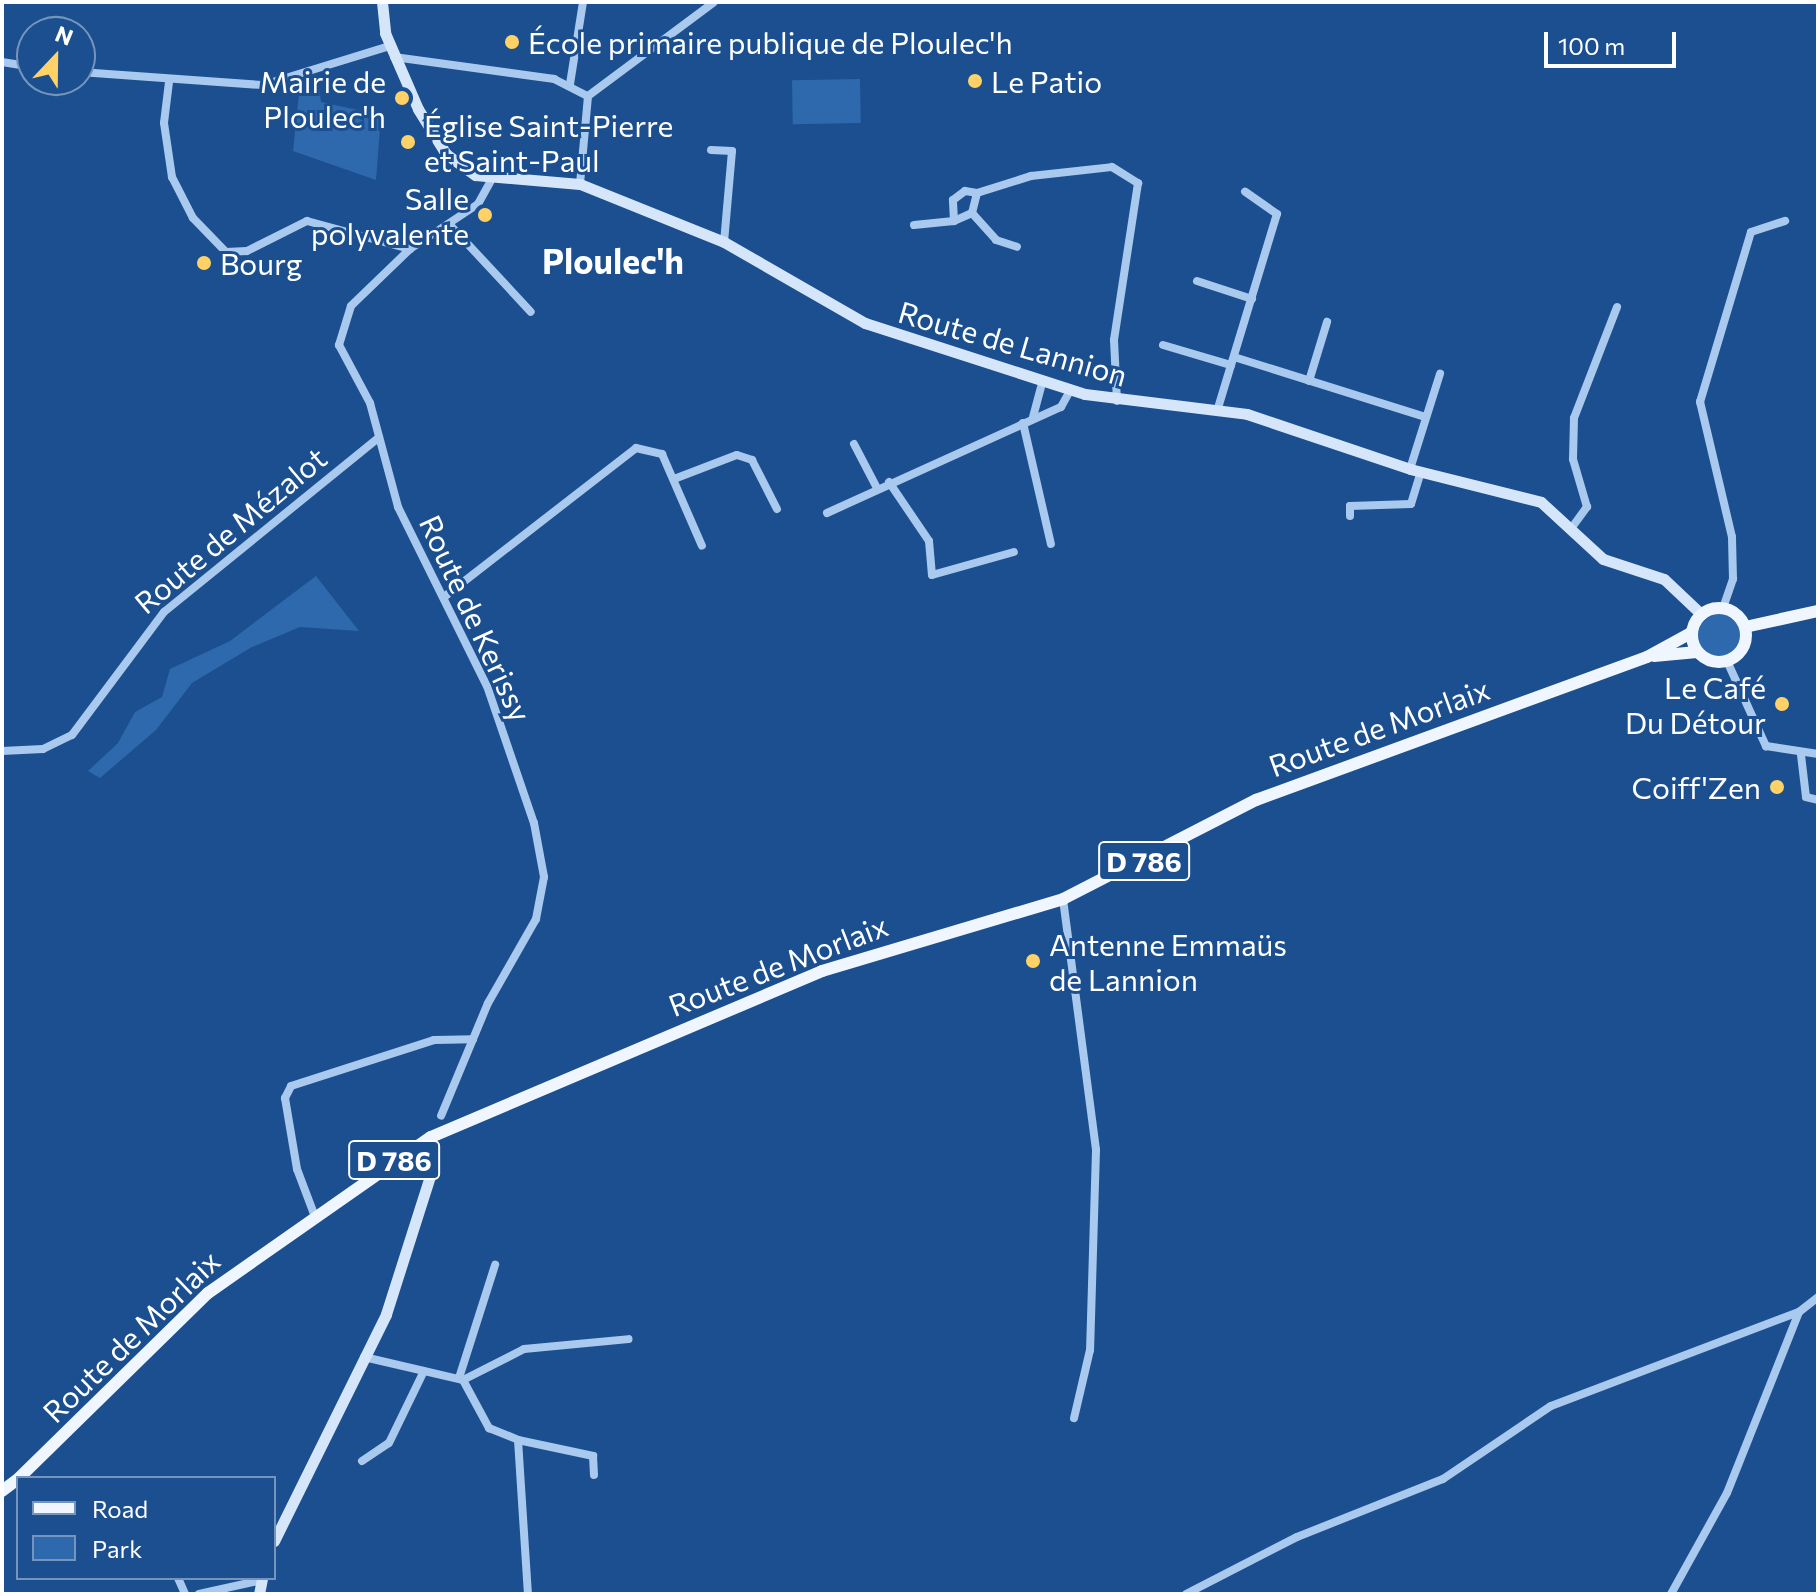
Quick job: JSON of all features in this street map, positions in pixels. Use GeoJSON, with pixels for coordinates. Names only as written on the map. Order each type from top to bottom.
{"type":"FeatureCollection","features":[{"type":"Feature","properties":{"kind":"main road"},"geometry":{"type":"LineString","coordinates":[[1723,608],[1745,627],[1743,648],[1727,661],[1697,652],[1691,633],[1701,614],[1723,608]]}},
{"type":"Feature","properties":{"kind":"main road"},"geometry":{"type":"LineString","coordinates":[[1745,627],[1818,611]]}},
{"type":"Feature","properties":{"kind":"main road","name":"Route de Morlaix"},"geometry":{"type":"LineString","coordinates":[[21,1476],[208,1293],[314,1214],[431,1137],[822,971],[1063,899],[1256,800],[1647,657],[1691,633]]}},
{"type":"Feature","properties":{"kind":"main road","name":"Route de Morlaix"},"geometry":{"type":"LineString","coordinates":[[1647,657],[1697,652]]}},
{"type":"Feature","properties":{"kind":"street"},"geometry":{"type":"LineString","coordinates":[[382,2],[392,51],[446,154],[491,181],[580,184],[588,96],[714,2]]}},
{"type":"Feature","properties":{"kind":"street"},"geometry":{"type":"LineString","coordinates":[[570,84],[583,2]]}},
{"type":"Feature","properties":{"kind":"street"},"geometry":{"type":"LineString","coordinates":[[96,74],[169,82],[263,85],[392,51],[570,84],[588,96]]}},
{"type":"Feature","properties":{"kind":"street"},"geometry":{"type":"LineString","coordinates":[[169,82],[164,123],[172,177],[193,218],[226,252],[247,251],[307,221],[410,249]]}},
{"type":"Feature","properties":{"kind":"street"},"geometry":{"type":"LineString","coordinates":[[711,150],[732,151],[724,242]]}},
{"type":"Feature","properties":{"kind":"street"},"geometry":{"type":"LineString","coordinates":[[954,221],[953,200],[1031,176],[1112,167],[1138,183],[1114,340],[1117,402]]}},
{"type":"Feature","properties":{"kind":"street","name":"Route de Kerissy"},"geometry":{"type":"LineString","coordinates":[[441,1116],[473,1039],[536,919],[544,877],[491,698],[398,507],[379,437],[338,333],[351,306],[410,249],[451,226],[491,181]]}},
{"type":"Feature","properties":{"kind":"street","name":"Route de Lannion"},"geometry":{"type":"LineString","coordinates":[[580,184],[724,242],[839,312],[1043,380],[1117,402],[1218,408],[1415,471],[1541,502],[1573,526],[1603,559],[1664,579],[1701,614]]}},
{"type":"Feature","properties":{"kind":"street"},"geometry":{"type":"LineString","coordinates":[[1218,408],[1277,214],[1245,192]]}},
{"type":"Feature","properties":{"kind":"street"},"geometry":{"type":"LineString","coordinates":[[972,213],[977,193]]}},
{"type":"Feature","properties":{"kind":"street"},"geometry":{"type":"LineString","coordinates":[[914,225],[954,221],[972,213]]}},
{"type":"Feature","properties":{"kind":"street"},"geometry":{"type":"LineString","coordinates":[[972,213],[996,240],[1017,247]]}},
{"type":"Feature","properties":{"kind":"street"},"geometry":{"type":"LineString","coordinates":[[1723,608],[1733,579],[1732,537],[1700,402],[1751,232],[1785,221]]}},
{"type":"Feature","properties":{"kind":"street"},"geometry":{"type":"LineString","coordinates":[[451,226],[531,312]]}},
{"type":"Feature","properties":{"kind":"street"},"geometry":{"type":"LineString","coordinates":[[1197,281],[1252,299]]}},
{"type":"Feature","properties":{"kind":"street"},"geometry":{"type":"LineString","coordinates":[[1573,526],[1587,507],[1573,459],[1574,418],[1617,307]]}},
{"type":"Feature","properties":{"kind":"street"},"geometry":{"type":"LineString","coordinates":[[1309,381],[1327,322]]}},
{"type":"Feature","properties":{"kind":"street"},"geometry":{"type":"LineString","coordinates":[[1163,345],[1309,381],[1426,417]]}},
{"type":"Feature","properties":{"kind":"street"},"geometry":{"type":"LineString","coordinates":[[1350,516],[1350,506],[1411,504],[1426,417],[1440,374]]}},
{"type":"Feature","properties":{"kind":"street"},"geometry":{"type":"LineString","coordinates":[[1033,417],[1043,380]]}},
{"type":"Feature","properties":{"kind":"street"},"geometry":{"type":"LineString","coordinates":[[827,513],[889,482],[1061,407],[1071,389]]}},
{"type":"Feature","properties":{"kind":"street"},"geometry":{"type":"LineString","coordinates":[[1023,423],[1051,544]]}},
{"type":"Feature","properties":{"kind":"street","name":"Route de Mézalot"},"geometry":{"type":"LineString","coordinates":[[2,751],[61,743],[164,612],[379,437]]}},
{"type":"Feature","properties":{"kind":"street"},"geometry":{"type":"LineString","coordinates":[[854,444],[877,488]]}},
{"type":"Feature","properties":{"kind":"street"},"geometry":{"type":"LineString","coordinates":[[444,597],[636,448],[662,454],[702,546]]}},
{"type":"Feature","properties":{"kind":"street"},"geometry":{"type":"LineString","coordinates":[[674,479],[737,455],[752,460],[777,509]]}},
{"type":"Feature","properties":{"kind":"street"},"geometry":{"type":"LineString","coordinates":[[889,482],[929,541],[932,575],[1014,552]]}},
{"type":"Feature","properties":{"kind":"street"},"geometry":{"type":"LineString","coordinates":[[1727,661],[1758,736],[1779,753],[1818,754]]}},
{"type":"Feature","properties":{"kind":"street"},"geometry":{"type":"LineString","coordinates":[[1801,755],[1806,797],[1818,800]]}},
{"type":"Feature","properties":{"kind":"street"},"geometry":{"type":"LineString","coordinates":[[1063,899],[1096,1150],[1090,1350],[1074,1418]]}},
{"type":"Feature","properties":{"kind":"street"},"geometry":{"type":"LineString","coordinates":[[314,1214],[297,1169],[285,1098],[291,1086],[434,1040],[473,1039]]}},
{"type":"Feature","properties":{"kind":"street"},"geometry":{"type":"LineString","coordinates":[[276,1537],[364,1357],[433,1167],[431,1137]]}},
{"type":"Feature","properties":{"kind":"street"},"geometry":{"type":"LineString","coordinates":[[495,1265],[461,1379],[489,1428],[518,1440],[593,1456],[594,1475]]}},
{"type":"Feature","properties":{"kind":"street"},"geometry":{"type":"LineString","coordinates":[[1186,1594],[1297,1537],[1443,1479],[1551,1406],[1799,1312],[1818,1297]]}},
{"type":"Feature","properties":{"kind":"street"},"geometry":{"type":"LineString","coordinates":[[1671,1594],[1727,1493],[1799,1312]]}},
{"type":"Feature","properties":{"kind":"street"},"geometry":{"type":"LineString","coordinates":[[364,1357],[461,1379],[524,1349],[629,1339]]}},
{"type":"Feature","properties":{"kind":"street"},"geometry":{"type":"LineString","coordinates":[[362,1461],[389,1443],[424,1371]]}},
{"type":"Feature","properties":{"kind":"street"},"geometry":{"type":"LineString","coordinates":[[518,1440],[528,1594]]}},
{"type":"Feature","properties":{"kind":"street"},"geometry":{"type":"LineString","coordinates":[[199,1594],[258,1580]]}},
{"type":"Feature","properties":{"kind":"green space"},"geometry":{"type":"Polygon","coordinates":[[[318,77],[321,102],[381,115],[376,180],[293,151],[300,84],[318,77]]]}},
{"type":"Feature","properties":{"kind":"green space"},"geometry":{"type":"Polygon","coordinates":[[[860,79],[861,123],[793,124],[792,80],[860,79]]]}},
{"type":"Feature","properties":{"kind":"green space"},"geometry":{"type":"Polygon","coordinates":[[[316,576],[359,631],[300,627],[252,647],[192,683],[156,730],[100,778],[88,771],[118,743],[135,712],[162,697],[170,669],[230,641],[316,576]]]}},
{"type":"Feature","properties":{"kind":"green space"},"geometry":{"type":"Polygon","coordinates":[[[1720,614],[1736,620],[1742,636],[1736,652],[1720,658],[1704,652],[1698,636],[1704,620],[1720,614]]]}},
{"type":"Feature","properties":{"kind":"place","name":"École primaire publique de Ploulec'h"},"geometry":{"type":"Point","coordinates":[512,42]}},
{"type":"Feature","properties":{"kind":"place","name":"Le Patio"},"geometry":{"type":"Point","coordinates":[975,81]}},
{"type":"Feature","properties":{"kind":"place","name":"Mairie de Ploulec'h"},"geometry":{"type":"Point","coordinates":[402,98]}},
{"type":"Feature","properties":{"kind":"place","name":"Église Saint-Pierre et Saint-Paul"},"geometry":{"type":"Point","coordinates":[408,142]}},
{"type":"Feature","properties":{"kind":"place","name":"Salle polyvalente"},"geometry":{"type":"Point","coordinates":[485,215]}},
{"type":"Feature","properties":{"kind":"place","name":"Bourg"},"geometry":{"type":"Point","coordinates":[204,263]}},
{"type":"Feature","properties":{"kind":"place","name":"Le Café Du Détour"},"geometry":{"type":"Point","coordinates":[1782,704]}},
{"type":"Feature","properties":{"kind":"place","name":"Coiff'Zen"},"geometry":{"type":"Point","coordinates":[1777,787]}},
{"type":"Feature","properties":{"kind":"place","name":"Antenne Emmaüs de Lannion"},"geometry":{"type":"Point","coordinates":[1033,961]}},
{"type":"Feature","properties":{"kind":"district","name":"Ploulec'h"},"geometry":{"type":"Point","coordinates":[613,261]}}]}
